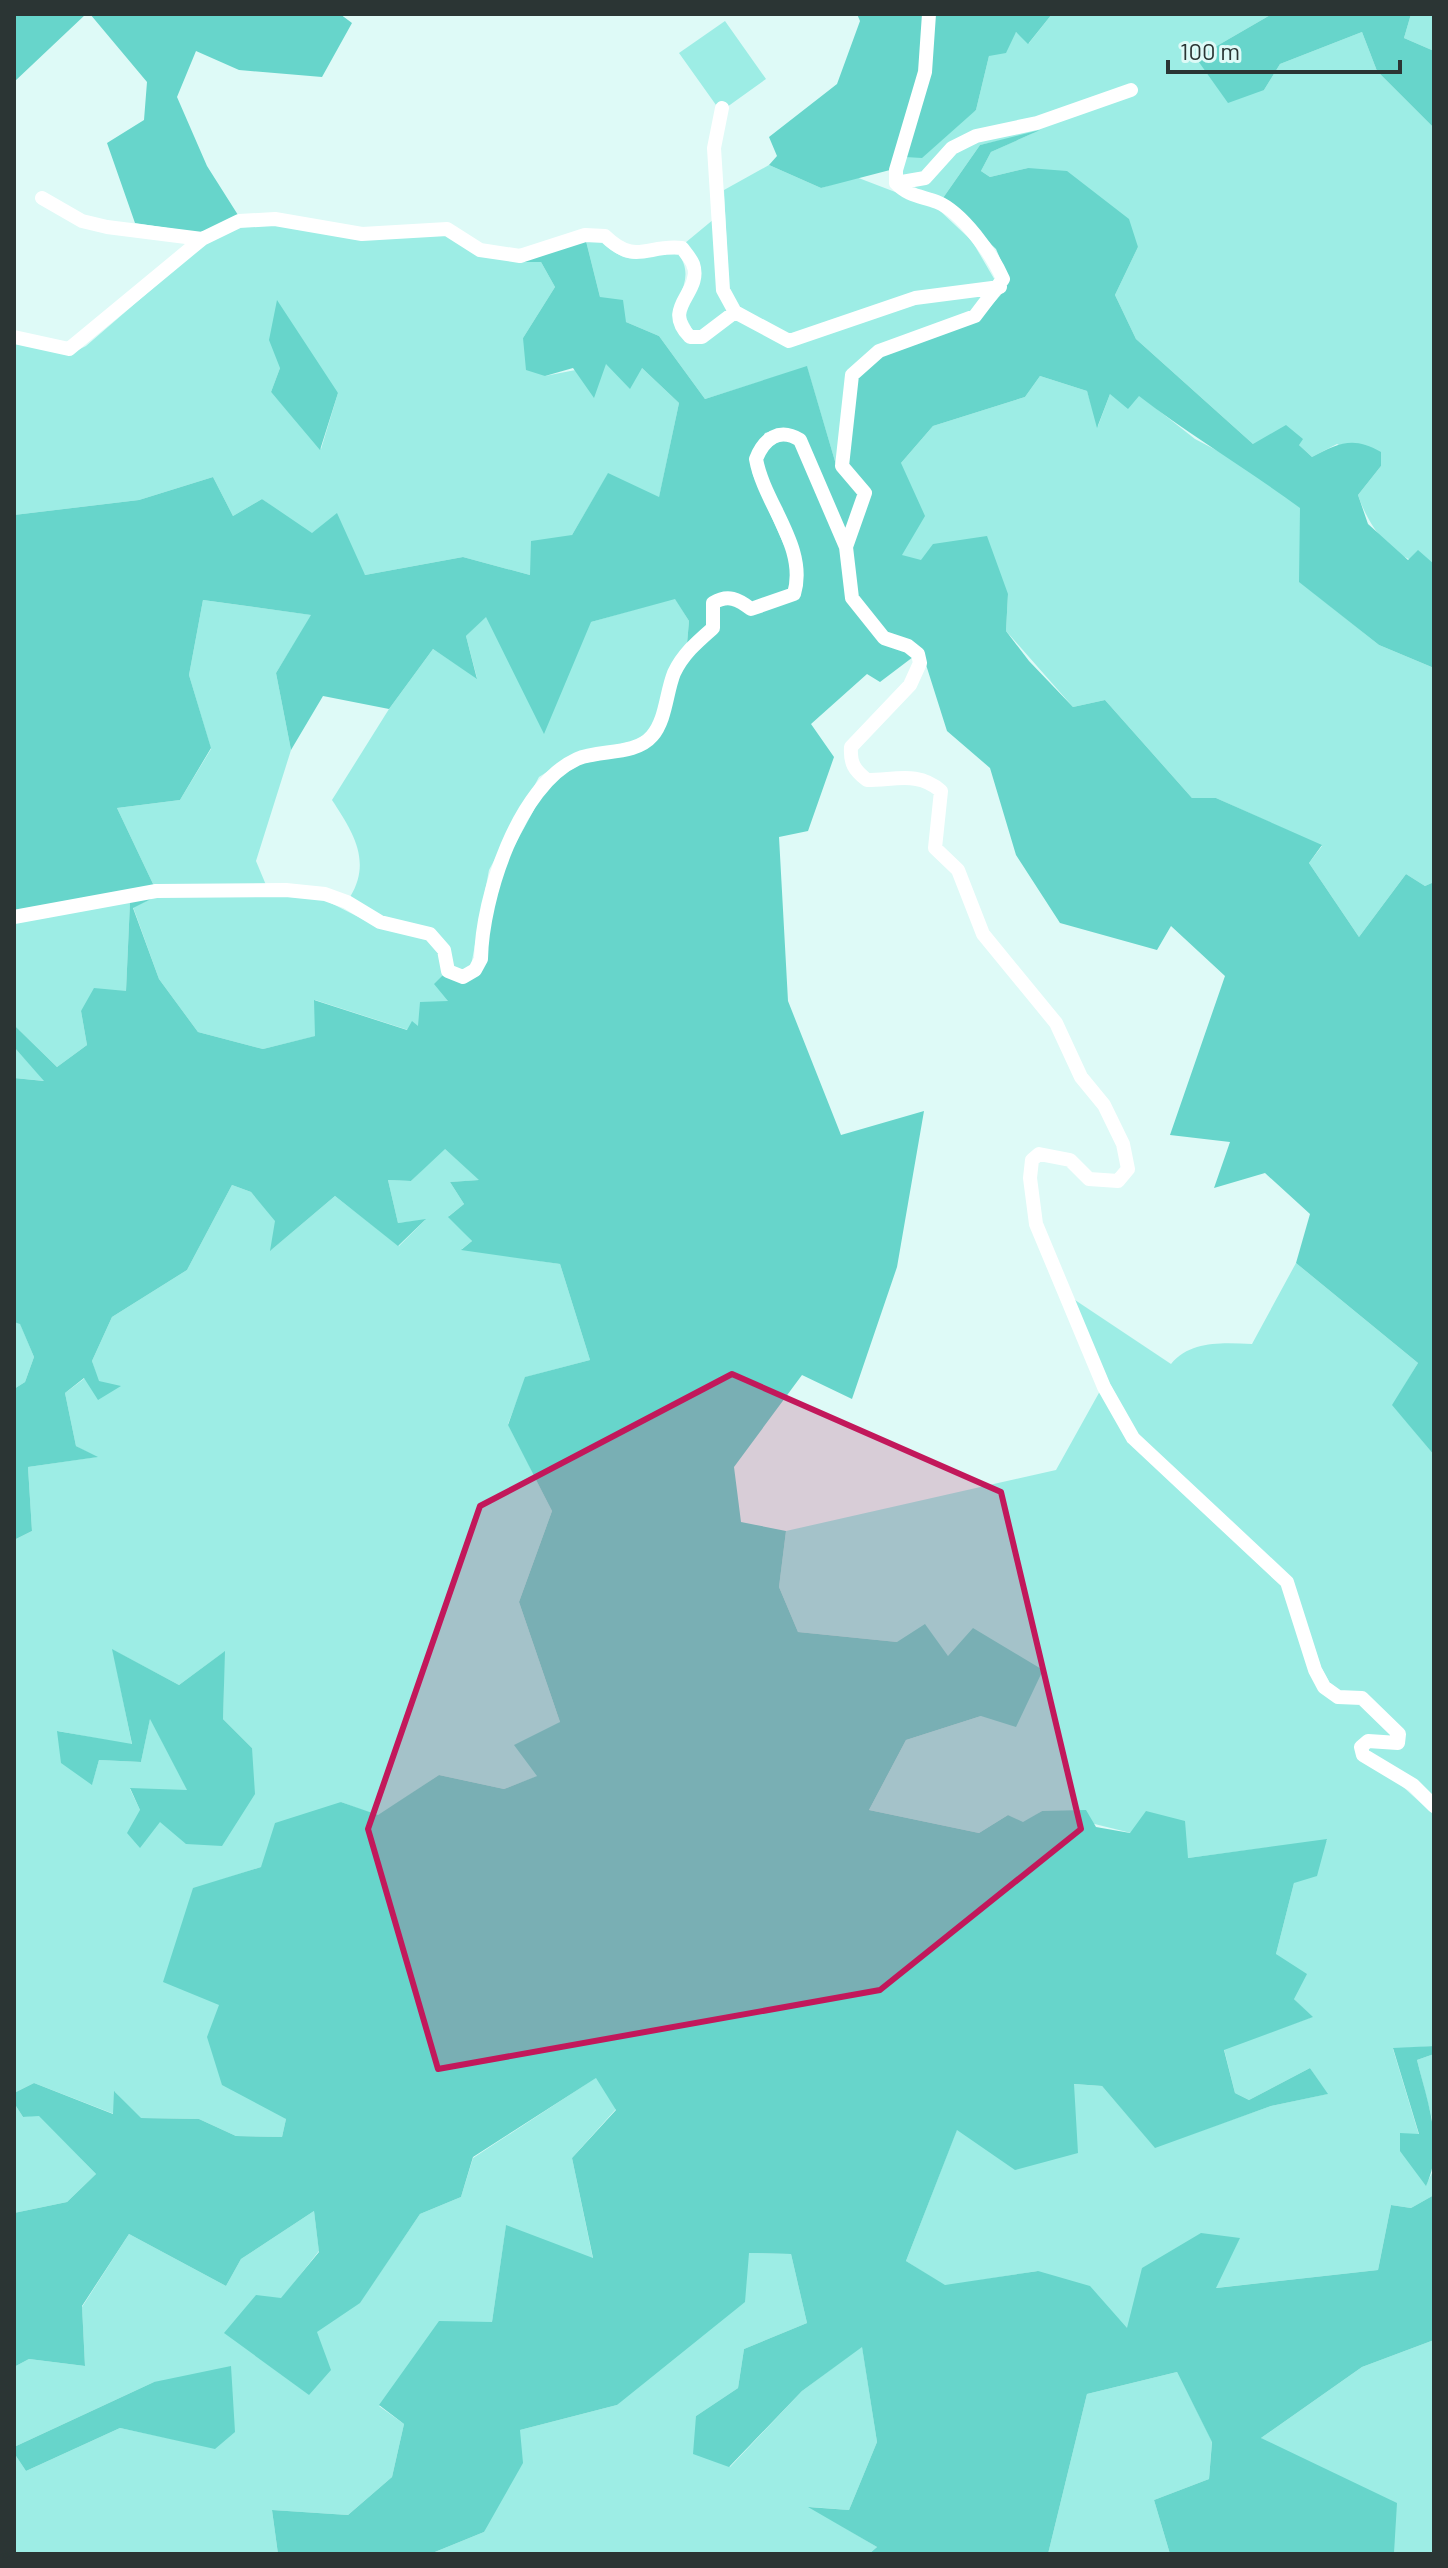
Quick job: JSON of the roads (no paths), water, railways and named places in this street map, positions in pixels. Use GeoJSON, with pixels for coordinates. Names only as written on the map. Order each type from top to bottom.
{"type":"FeatureCollection","features":[{"type":"Feature","properties":{"kind":"street"},"geometry":{"type":"LineString","coordinates":[[896,183],[896,170],[925,72],[929,14]]}},
{"type":"Feature","properties":{"kind":"street"},"geometry":{"type":"LineString","coordinates":[[896,183],[925,178],[952,148],[976,136],[1037,123],[1131,90]]}},
{"type":"Feature","properties":{"kind":"street"},"geometry":{"type":"LineString","coordinates":[[722,108],[714,148],[723,290],[735,312],[789,341],[915,298],[1000,287]]}},
{"type":"Feature","properties":{"kind":"street"},"geometry":{"type":"LineString","coordinates":[[846,547],[865,493],[842,466],[852,375],[879,351],[975,316],[1000,287],[1003,279],[991,253],[940,203],[914,196],[896,183]]}},
{"type":"Feature","properties":{"kind":"street"},"geometry":{"type":"LineString","coordinates":[[42,198],[82,221],[202,239]]}},
{"type":"Feature","properties":{"kind":"street"},"geometry":{"type":"LineString","coordinates":[[14,337],[69,349],[202,239],[239,221],[275,219],[362,234],[447,229],[480,250],[520,256],[585,235],[605,236],[620,251],[638,254],[666,246],[682,248],[693,264],[694,281],[678,313],[681,327],[690,337],[702,337],[735,312]]}},
{"type":"Feature","properties":{"kind":"street"},"geometry":{"type":"LineString","coordinates":[[14,917],[156,891],[286,890],[325,894],[347,902],[380,922],[430,934],[444,950],[448,971],[463,977],[475,970],[481,959],[494,871],[543,781],[578,759],[636,746],[651,737],[674,674],[689,649],[713,628],[713,603],[722,597],[737,598],[751,609],[794,594],[796,559],[756,459],[768,438],[780,434],[800,440],[846,547],[852,598],[884,638],[908,646],[918,654],[920,663],[910,685],[851,747],[850,760],[856,771],[867,780],[911,776],[930,781],[941,791],[935,848],[958,870],[983,934],[1056,1023],[1081,1077],[1104,1105],[1123,1144],[1128,1169],[1118,1181],[1089,1179],[1070,1160],[1039,1154],[1032,1160],[1030,1178],[1036,1224],[1104,1387],[1133,1438],[1287,1582],[1315,1670],[1324,1687],[1338,1697],[1362,1698],[1399,1734],[1398,1743],[1368,1741],[1361,1747],[1363,1755],[1413,1785],[1434,1806]]}}]}
